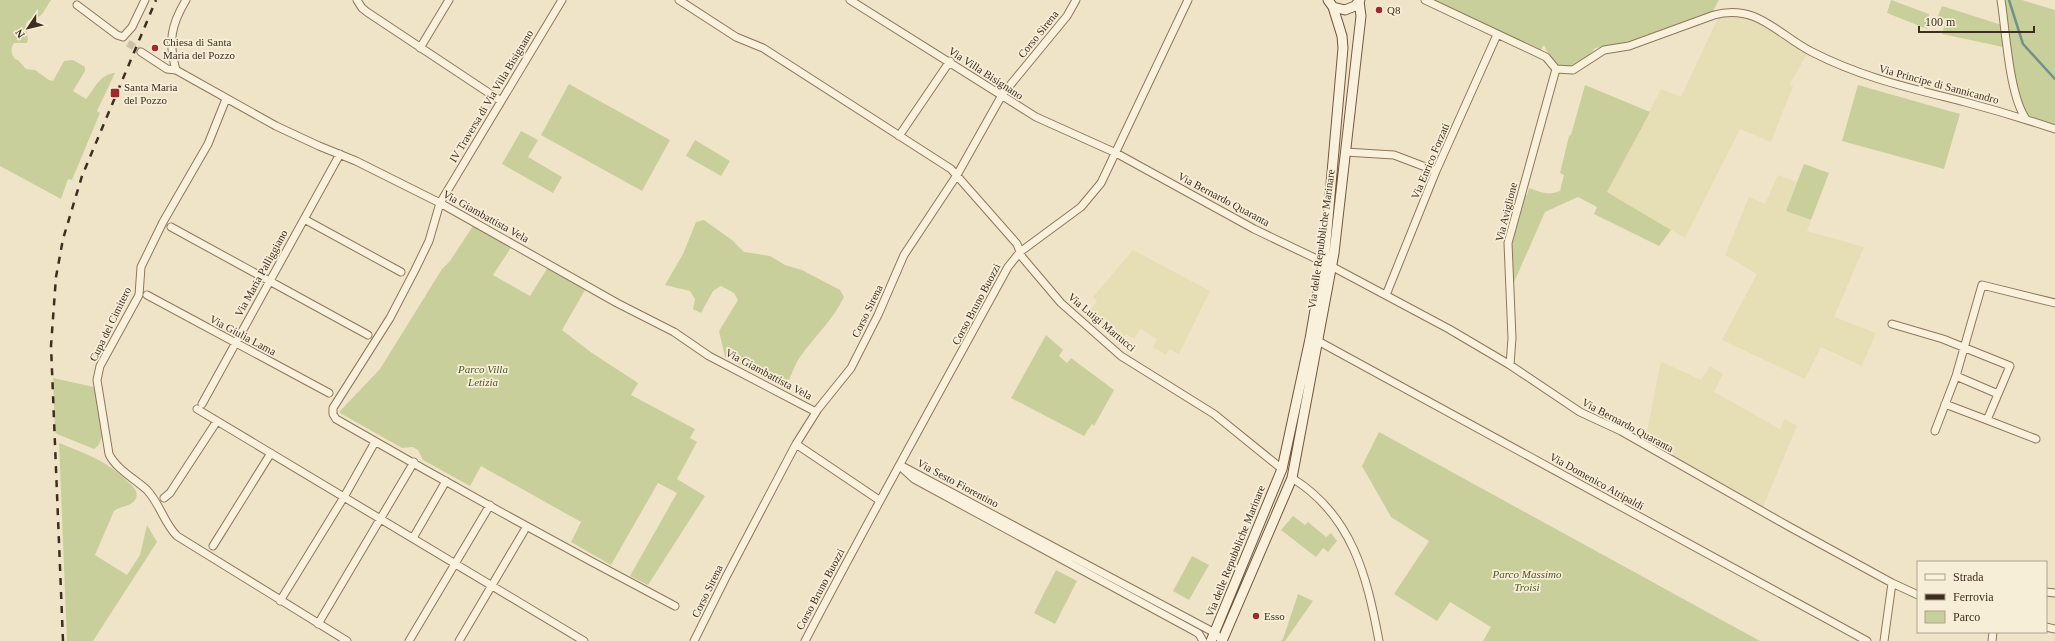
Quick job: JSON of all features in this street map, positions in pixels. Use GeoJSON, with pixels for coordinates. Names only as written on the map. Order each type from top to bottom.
{"type":"FeatureCollection","features":[{"type":"Feature","properties":{"kind":"main road"},"geometry":{"type":"LineString","coordinates":[[1322,0],[1345,10],[1351,9],[1359,1]]}},
{"type":"Feature","properties":{"kind":"main road","name":"Via delle Repubbliche Marinare"},"geometry":{"type":"LineString","coordinates":[[1222,641],[1292,478],[1345,152],[1361,16],[1359,1]]}},
{"type":"Feature","properties":{"kind":"main road","name":"Via delle Repubbliche Marinare"},"geometry":{"type":"LineString","coordinates":[[1327,264],[1343,48],[1342,36],[1331,3]]}},
{"type":"Feature","properties":{"kind":"main road","name":"Via delle Repubbliche Marinare"},"geometry":{"type":"LineString","coordinates":[[1208,638],[1282,470],[1314,340]]}},
{"type":"Feature","properties":{"kind":"main road"},"geometry":{"type":"LineString","coordinates":[[1282,470],[1292,478]]}},
{"type":"Feature","properties":{"kind":"street"},"geometry":{"type":"LineString","coordinates":[[122,37],[132,27],[145,0]]}},
{"type":"Feature","properties":{"kind":"street"},"geometry":{"type":"LineString","coordinates":[[176,70],[171,50],[172,27],[186,0]]}},
{"type":"Feature","properties":{"kind":"street"},"geometry":{"type":"LineString","coordinates":[[357,0],[362,8],[501,101]]}},
{"type":"Feature","properties":{"kind":"street"},"geometry":{"type":"LineString","coordinates":[[420,48],[449,0]]}},
{"type":"Feature","properties":{"kind":"street","name":"IV Traversa di Via Villa Bisignano"},"geometry":{"type":"LineString","coordinates":[[562,0],[440,203],[429,241],[412,276],[390,318],[333,408],[333,414],[336,419],[562,547],[675,606]]}},
{"type":"Feature","properties":{"kind":"street","name":"Via Luigi Martucci"},"geometry":{"type":"LineString","coordinates":[[679,0],[736,37],[763,48],[951,169],[1017,244],[1020,252],[1061,303],[1122,356],[1214,414],[1282,470]]}},
{"type":"Feature","properties":{"kind":"street","name":"Via Villa Bisignano"},"geometry":{"type":"LineString","coordinates":[[850,0],[950,61],[1036,118],[1116,153]]}},
{"type":"Feature","properties":{"kind":"street","name":"Corso Sirena"},"geometry":{"type":"LineString","coordinates":[[694,641],[726,576],[796,444],[816,412],[851,368],[878,315],[904,255],[957,175],[1002,95],[1067,16],[1076,0]]}},
{"type":"Feature","properties":{"kind":"street","name":"Corso Bruno Buozzi"},"geometry":{"type":"LineString","coordinates":[[805,641],[879,500],[900,465],[1008,267],[1020,252],[1073,214],[1089,200],[1100,184],[1188,0]]}},
{"type":"Feature","properties":{"kind":"street"},"geometry":{"type":"LineString","coordinates":[[1425,0],[1546,57],[1556,69]]}},
{"type":"Feature","properties":{"kind":"street"},"geometry":{"type":"LineString","coordinates":[[2001,0],[2014,89],[2020,111],[2026,120]]}},
{"type":"Feature","properties":{"kind":"street"},"geometry":{"type":"LineString","coordinates":[[77,5],[117,35],[122,37],[128,43]]}},
{"type":"Feature","properties":{"kind":"street","name":"Via Principe di Sannicandro"},"geometry":{"type":"LineString","coordinates":[[1556,69],[1572,70],[1604,50],[1629,46],[1724,12],[1738,12],[1762,19],[1810,51],[1834,63],[1887,83],[1964,102],[2055,129]]}},
{"type":"Feature","properties":{"kind":"street","name":"Via Enrico Forzati"},"geometry":{"type":"LineString","coordinates":[[1386,295],[1436,171],[1496,37]]}},
{"type":"Feature","properties":{"kind":"street","name":"Via Giambattista Vela"},"geometry":{"type":"LineString","coordinates":[[141,52],[167,69],[176,70],[226,100],[276,126],[340,154],[440,203],[617,303],[674,332],[709,356],[816,412]]}},
{"type":"Feature","properties":{"kind":"street"},"geometry":{"type":"LineString","coordinates":[[899,136],[950,61]]}},
{"type":"Feature","properties":{"kind":"street","name":"Via Aviglione"},"geometry":{"type":"LineString","coordinates":[[1510,365],[1512,338],[1508,243],[1556,69]]}},
{"type":"Feature","properties":{"kind":"street","name":"Cupa del Cimitero"},"geometry":{"type":"LineString","coordinates":[[226,100],[208,144],[163,222],[141,267],[138,296],[107,352],[98,373],[97,380],[111,458],[150,494],[171,530],[177,536],[280,601]]}},
{"type":"Feature","properties":{"kind":"street"},"geometry":{"type":"LineString","coordinates":[[1345,152],[1394,155],[1436,171]]}},
{"type":"Feature","properties":{"kind":"street","name":"Via Bernardo Quaranta"},"geometry":{"type":"LineString","coordinates":[[1116,153],[1254,229],[1327,264],[1386,295],[1510,365],[1580,412],[1621,431],[1684,468],[1892,583],[1917,595]]}},
{"type":"Feature","properties":{"kind":"street","name":"Via Maria Palliggiano"},"geometry":{"type":"LineString","coordinates":[[217,421],[199,406],[340,154]]}},
{"type":"Feature","properties":{"kind":"street"},"geometry":{"type":"LineString","coordinates":[[304,219],[401,272]]}},
{"type":"Feature","properties":{"kind":"street"},"geometry":{"type":"LineString","coordinates":[[171,227],[368,335]]}},
{"type":"Feature","properties":{"kind":"street"},"geometry":{"type":"LineString","coordinates":[[1935,431],[1956,376],[1982,285],[2055,303]]}},
{"type":"Feature","properties":{"kind":"street","name":"Via Giulia Lama"},"geometry":{"type":"LineString","coordinates":[[147,295],[329,393]]}},
{"type":"Feature","properties":{"kind":"street"},"geometry":{"type":"LineString","coordinates":[[1892,324],[1964,347],[2010,366],[1987,420]]}},
{"type":"Feature","properties":{"kind":"street","name":"Via Domenico Atripaldi"},"geometry":{"type":"LineString","coordinates":[[1314,340],[1866,641]]}},
{"type":"Feature","properties":{"kind":"street"},"geometry":{"type":"LineString","coordinates":[[1956,376],[1998,394]]}},
{"type":"Feature","properties":{"kind":"street"},"geometry":{"type":"LineString","coordinates":[[1945,404],[2036,439]]}},
{"type":"Feature","properties":{"kind":"street"},"geometry":{"type":"LineString","coordinates":[[164,498],[170,493],[217,421],[584,641]]}},
{"type":"Feature","properties":{"kind":"street"},"geometry":{"type":"LineString","coordinates":[[347,641],[280,601],[376,442]]}},
{"type":"Feature","properties":{"kind":"street"},"geometry":{"type":"LineString","coordinates":[[796,444],[879,500]]}},
{"type":"Feature","properties":{"kind":"street"},"geometry":{"type":"LineString","coordinates":[[213,546],[271,453]]}},
{"type":"Feature","properties":{"kind":"street"},"geometry":{"type":"LineString","coordinates":[[318,624],[414,462]]}},
{"type":"Feature","properties":{"kind":"street","name":"Via Sesto Fiorentino"},"geometry":{"type":"LineString","coordinates":[[900,465],[1208,638]]}},
{"type":"Feature","properties":{"kind":"street","name":"Via Sesto Fiorentino"},"geometry":{"type":"LineString","coordinates":[[900,465],[914,479],[1208,638],[1222,641]]}},
{"type":"Feature","properties":{"kind":"street"},"geometry":{"type":"LineString","coordinates":[[1292,478],[1312,492],[1334,516],[1356,550],[1367,583],[1379,641]]}},
{"type":"Feature","properties":{"kind":"street"},"geometry":{"type":"LineString","coordinates":[[413,538],[446,481]]}},
{"type":"Feature","properties":{"kind":"street"},"geometry":{"type":"LineString","coordinates":[[409,641],[490,505]]}},
{"type":"Feature","properties":{"kind":"street"},"geometry":{"type":"LineString","coordinates":[[459,641],[524,531]]}},
{"type":"Feature","properties":{"kind":"street"},"geometry":{"type":"LineString","coordinates":[[1884,641],[1892,583]]}},
{"type":"Feature","properties":{"kind":"shaded area"},"geometry":{"type":"Polygon","coordinates":[[[1726,16],[1750,18],[1807,54],[1790,84],[1793,86],[1771,142],[1740,129],[1685,238],[1607,192],[1661,89],[1681,97],[1718,18],[1726,16]]]}},
{"type":"Feature","properties":{"kind":"shaded area"},"geometry":{"type":"Polygon","coordinates":[[[1778,175],[1797,182],[1786,211],[1811,220],[1807,231],[1864,247],[1834,317],[1876,333],[1862,366],[1821,347],[1805,379],[1722,340],[1757,274],[1725,255],[1749,197],[1765,204],[1778,175]]]}},
{"type":"Feature","properties":{"kind":"shaded area"},"geometry":{"type":"Polygon","coordinates":[[[1133,250],[1210,291],[1179,354],[1169,349],[1166,355],[1153,347],[1157,339],[1140,329],[1134,339],[1126,334],[1123,338],[1087,315],[1097,301],[1093,297],[1133,250]]]}},
{"type":"Feature","properties":{"kind":"shaded area"},"geometry":{"type":"Polygon","coordinates":[[[1662,362],[1701,380],[1710,366],[1723,374],[1714,392],[1780,429],[1785,419],[1797,426],[1762,509],[1645,443],[1660,365],[1662,362]]]}},
{"type":"Feature","properties":{"kind":"green space"},"geometry":{"type":"Polygon","coordinates":[[[0,0],[51,0],[40,16],[30,19],[27,22],[27,43],[14,43],[12,47],[12,53],[15,59],[18,60],[26,69],[35,70],[49,80],[53,81],[64,61],[73,60],[85,67],[85,71],[73,91],[86,99],[95,86],[105,76],[115,73],[97,111],[100,113],[72,180],[68,179],[61,199],[0,166],[0,0]]]}},
{"type":"Feature","properties":{"kind":"green space"},"geometry":{"type":"Polygon","coordinates":[[[1428,0],[1719,0],[1712,13],[1629,43],[1595,48],[1588,57],[1579,63],[1569,66],[1558,66],[1544,45],[1539,53],[1428,0]]]}},
{"type":"Feature","properties":{"kind":"green space"},"geometry":{"type":"Polygon","coordinates":[[[1891,0],[1929,14],[1927,29],[1887,13],[1891,0]]]}},
{"type":"Feature","properties":{"kind":"green space"},"geometry":{"type":"Polygon","coordinates":[[[2005,0],[2022,0],[2055,10],[2055,128],[2029,117],[2022,107],[2011,63],[2005,0]]]}},
{"type":"Feature","properties":{"kind":"green space"},"geometry":{"type":"Polygon","coordinates":[[[1942,6],[2002,25],[2003,47],[1942,34],[1946,20],[1938,16],[1942,6]]]}},
{"type":"Feature","properties":{"kind":"green space"},"geometry":{"type":"Polygon","coordinates":[[[569,84],[670,140],[642,191],[541,135],[569,84]]]}},
{"type":"Feature","properties":{"kind":"green space"},"geometry":{"type":"Polygon","coordinates":[[[1585,85],[1650,112],[1607,192],[1671,230],[1659,246],[1594,214],[1597,207],[1578,197],[1545,212],[1511,289],[1510,253],[1524,195],[1527,195],[1529,188],[1548,193],[1560,191],[1564,175],[1560,173],[1569,136],[1571,135],[1585,85]]]}},
{"type":"Feature","properties":{"kind":"green space"},"geometry":{"type":"Polygon","coordinates":[[[1858,85],[1960,114],[1944,169],[1842,141],[1858,85]]]}},
{"type":"Feature","properties":{"kind":"green space"},"geometry":{"type":"Polygon","coordinates":[[[521,131],[538,140],[528,157],[562,177],[553,193],[502,164],[521,131]]]}},
{"type":"Feature","properties":{"kind":"green space"},"geometry":{"type":"Polygon","coordinates":[[[695,140],[730,161],[721,176],[686,156],[695,140]]]}},
{"type":"Feature","properties":{"kind":"green space"},"geometry":{"type":"Polygon","coordinates":[[[1804,164],[1829,173],[1811,220],[1786,211],[1804,164]]]}},
{"type":"Feature","properties":{"kind":"green space"},"geometry":{"type":"Polygon","coordinates":[[[704,220],[732,240],[744,252],[770,256],[785,265],[802,270],[840,290],[844,297],[829,321],[800,357],[788,382],[780,385],[725,357],[719,331],[738,300],[734,293],[721,286],[713,291],[701,313],[693,309],[695,299],[690,291],[665,285],[683,254],[696,222],[704,220]]]}},
{"type":"Feature","properties":{"kind":"green space","name":"Parco Villa Letizia"},"geometry":{"type":"Polygon","coordinates":[[[473,226],[512,246],[493,275],[530,296],[548,267],[585,290],[562,330],[592,353],[638,383],[631,395],[695,429],[690,438],[697,442],[677,479],[705,496],[648,585],[630,576],[677,493],[658,483],[611,565],[571,542],[581,522],[481,466],[470,486],[423,460],[418,450],[413,447],[402,448],[340,413],[340,411],[380,369],[442,269],[450,261],[473,226]]]}},
{"type":"Feature","properties":{"kind":"green space"},"geometry":{"type":"Polygon","coordinates":[[[1046,335],[1063,350],[1059,356],[1067,363],[1071,358],[1114,390],[1094,426],[1092,424],[1084,436],[1011,398],[1046,335]]]}},
{"type":"Feature","properties":{"kind":"green space"},"geometry":{"type":"Polygon","coordinates":[[[53,378],[94,387],[102,420],[102,430],[99,445],[94,449],[55,432],[53,378]]]}},
{"type":"Feature","properties":{"kind":"green space","name":"Parco Massimo Troisi"},"geometry":{"type":"Polygon","coordinates":[[[1379,432],[1760,641],[1483,641],[1491,627],[1450,602],[1437,621],[1394,594],[1429,541],[1391,517],[1362,466],[1379,432]]]}},
{"type":"Feature","properties":{"kind":"green space"},"geometry":{"type":"Polygon","coordinates":[[[59,443],[104,463],[132,486],[137,495],[133,502],[114,511],[95,555],[127,575],[140,555],[147,525],[157,542],[93,641],[67,641],[59,443]]]}},
{"type":"Feature","properties":{"kind":"green space"},"geometry":{"type":"Polygon","coordinates":[[[1293,516],[1305,525],[1308,522],[1326,537],[1331,533],[1337,541],[1328,552],[1323,548],[1316,557],[1281,530],[1293,516]]]}},
{"type":"Feature","properties":{"kind":"green space"},"geometry":{"type":"Polygon","coordinates":[[[1192,556],[1209,565],[1189,600],[1173,591],[1192,556]]]}},
{"type":"Feature","properties":{"kind":"green space"},"geometry":{"type":"Polygon","coordinates":[[[1056,570],[1077,581],[1055,624],[1034,613],[1056,570]]]}},
{"type":"Feature","properties":{"kind":"green space"},"geometry":{"type":"Polygon","coordinates":[[[1298,594],[1313,601],[1285,641],[1281,641],[1283,639],[1298,594]]]}},
{"type":"Feature","properties":{"kind":"waterway"},"geometry":{"type":"LineString","coordinates":[[2009,0],[2023,44],[2055,79]]}},
{"type":"Feature","properties":{"kind":"tunnel"},"geometry":{"type":"LineString","coordinates":[[128,43],[141,52]]}},
{"type":"Feature","properties":{"kind":"railway"},"geometry":{"type":"LineString","coordinates":[[63,641],[51,346],[56,277],[63,239],[82,176],[156,0]]}},
{"type":"Feature","properties":{"kind":"place","name":"Q8"},"geometry":{"type":"Point","coordinates":[1379,10]}},
{"type":"Feature","properties":{"kind":"place","name":"Chiesa di Santa Maria del Pozzo"},"geometry":{"type":"Point","coordinates":[155,48]}},
{"type":"Feature","properties":{"kind":"place","name":"Santa Maria del Pozzo"},"geometry":{"type":"Point","coordinates":[115,93]}},
{"type":"Feature","properties":{"kind":"place","name":"Esso"},"geometry":{"type":"Point","coordinates":[1256,616]}}]}
